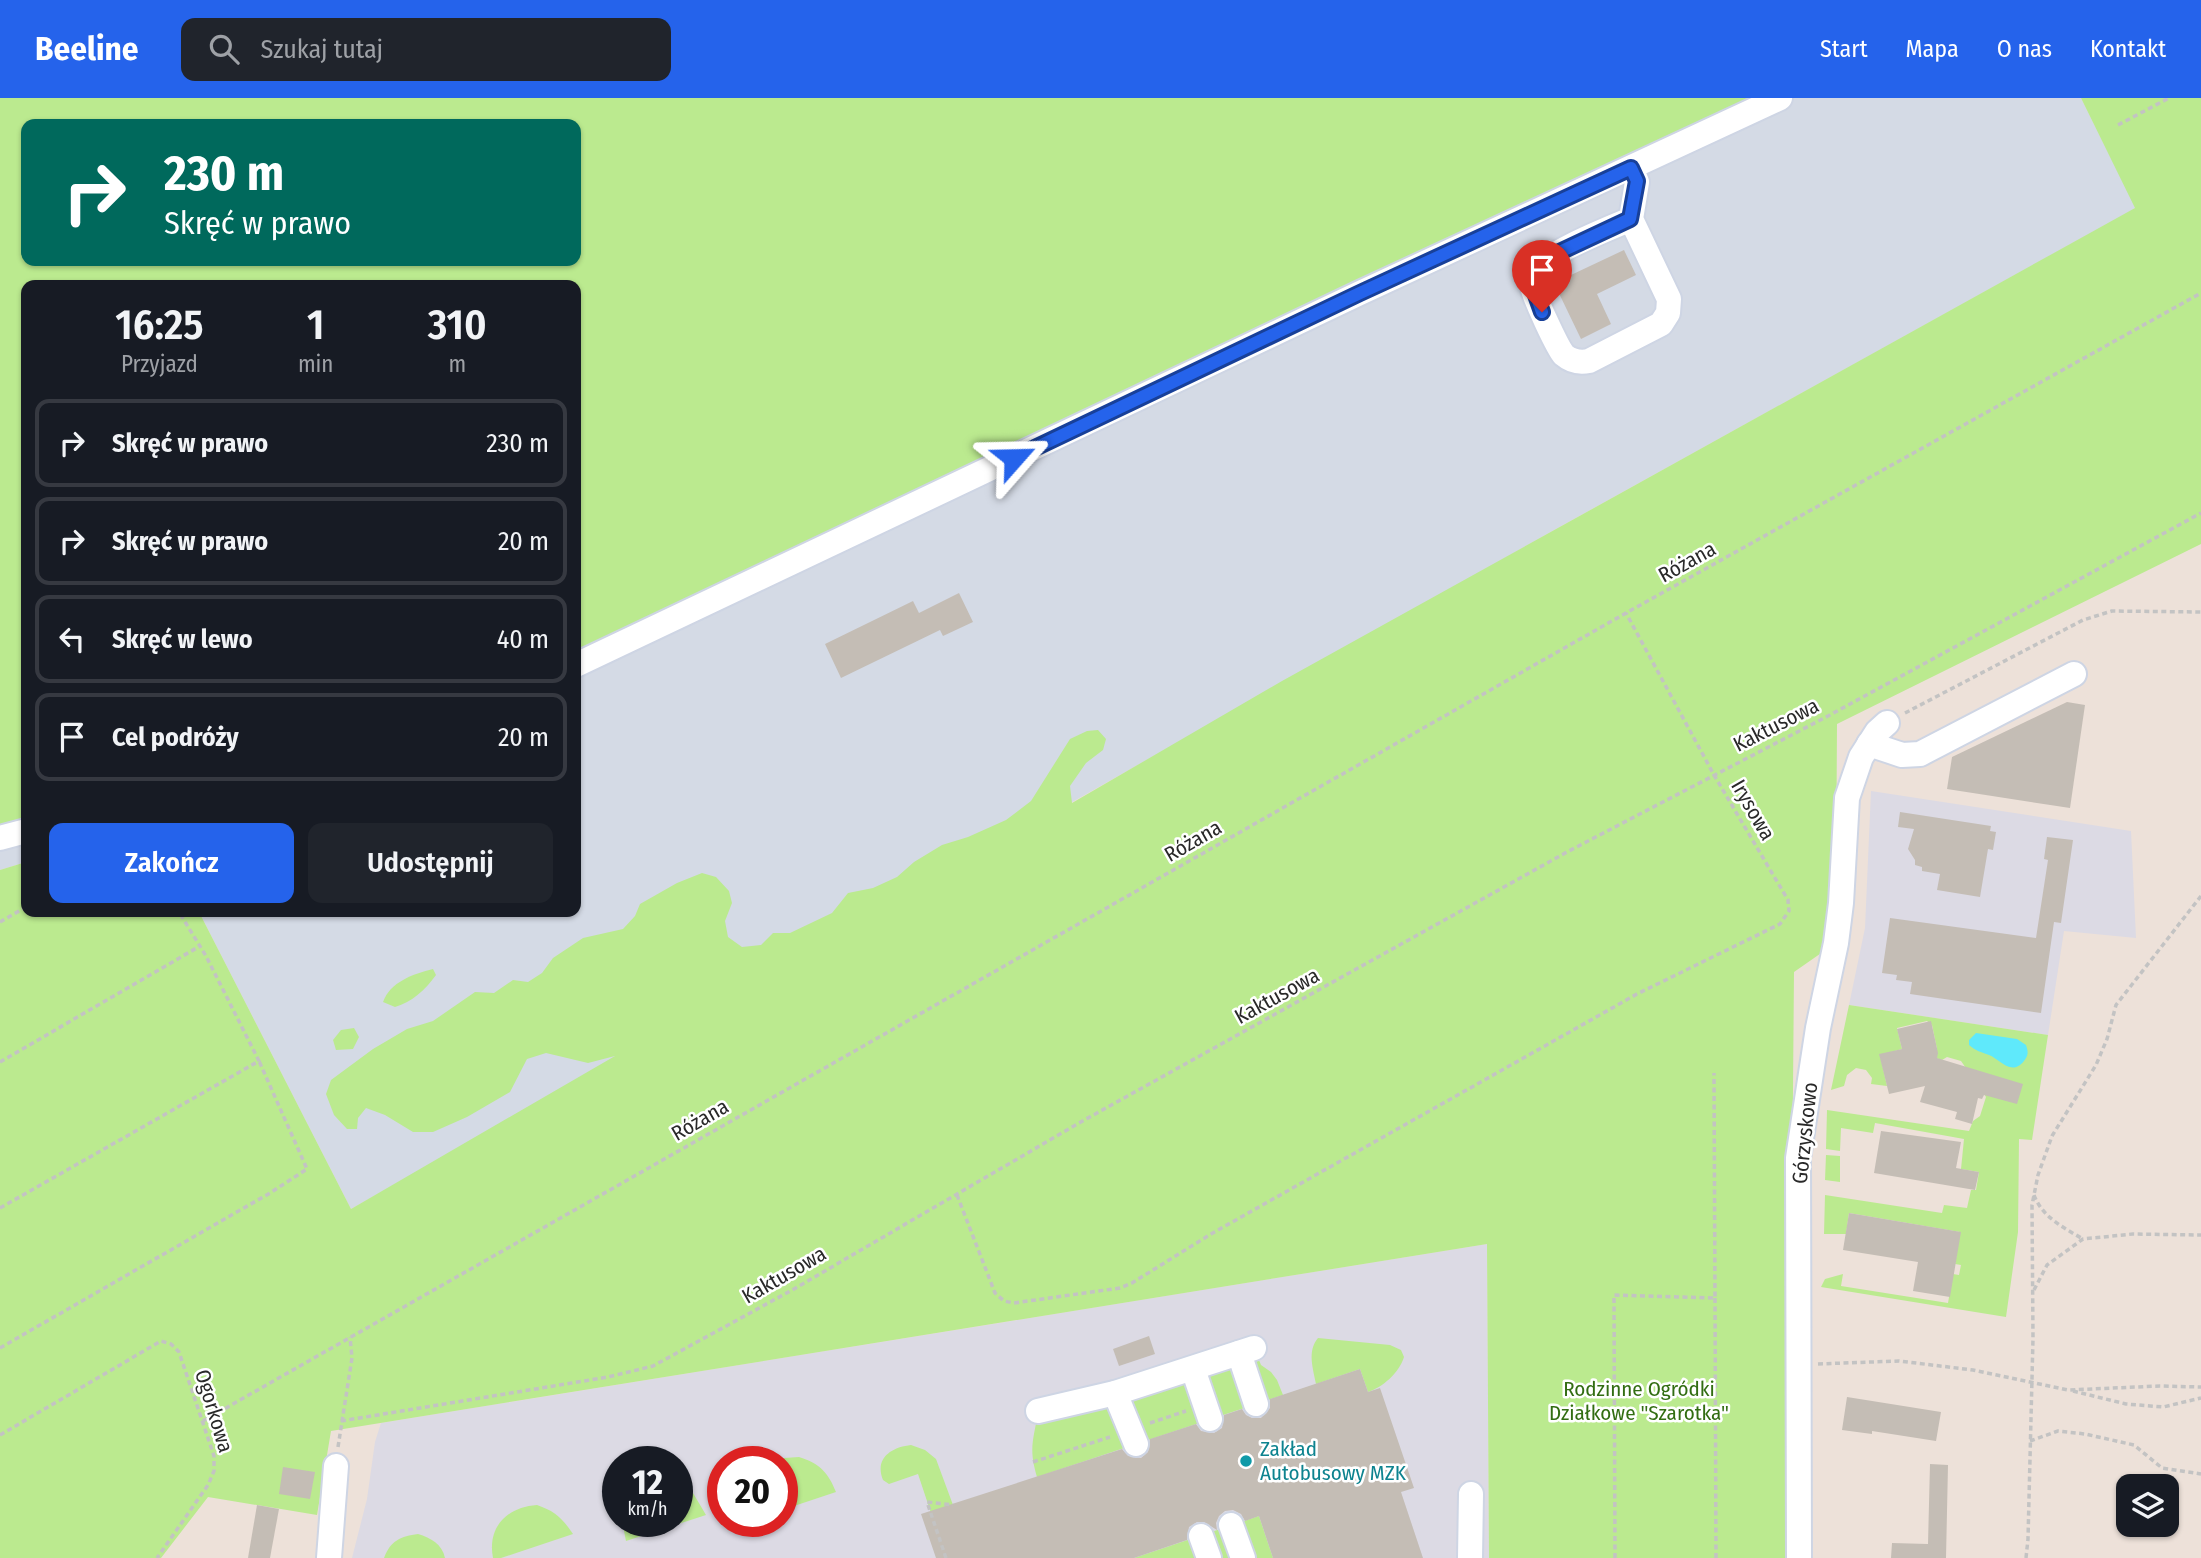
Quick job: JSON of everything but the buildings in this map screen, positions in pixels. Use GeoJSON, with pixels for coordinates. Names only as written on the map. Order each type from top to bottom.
{"type":"FeatureCollection","features":[{"type":"Feature","properties":{"kind":"street"},"geometry":{"type":"LineString","coordinates":[[581,663],[1780,98]]}},
{"type":"Feature","properties":{"kind":"street"},"geometry":{"type":"LineString","coordinates":[[1630,219],[1547,258],[1536,270],[1533,291],[1561,352],[1581,363],[1661,324],[1668,313],[1669,299],[1630,219],[1637,181],[1631,168]]}},
{"type":"Feature","properties":{"kind":"street"},"geometry":{"type":"LineString","coordinates":[[1869,744],[1902,755],[1920,754],[2074,674]]}},
{"type":"Feature","properties":{"kind":"street","name":"Górzyskowo"},"geometry":{"type":"LineString","coordinates":[[1799,1558],[1798,1158],[1818,1028],[1836,943],[1847,798],[1855,770],[1869,744],[1887,723]]}},
{"type":"Feature","properties":{"kind":"street"},"geometry":{"type":"LineString","coordinates":[[0,838],[21,832]]}},
{"type":"Feature","properties":{"kind":"street"},"geometry":{"type":"LineString","coordinates":[[1038,1411],[1115,1393],[1246,1351],[1256,1404]]}},
{"type":"Feature","properties":{"kind":"street"},"geometry":{"type":"LineString","coordinates":[[1193,1368],[1208,1412]]}},
{"type":"Feature","properties":{"kind":"street"},"geometry":{"type":"LineString","coordinates":[[1115,1393],[1134,1437]]}},
{"type":"Feature","properties":{"kind":"street"},"geometry":{"type":"LineString","coordinates":[[329,1558],[336,1466]]}},
{"type":"Feature","properties":{"kind":"street"},"geometry":{"type":"LineString","coordinates":[[1470,1558],[1471,1494]]}},
{"type":"Feature","properties":{"kind":"street"},"geometry":{"type":"LineString","coordinates":[[1231,1525],[1243,1558]]}},
{"type":"Feature","properties":{"kind":"path"},"geometry":{"type":"LineString","coordinates":[[2118,125],[2169,98]]}},
{"type":"Feature","properties":{"kind":"path","name":"Różana"},"geometry":{"type":"LineString","coordinates":[[203,1421],[1626,613],[2201,293]]}},
{"type":"Feature","properties":{"kind":"path","name":"Kaktusowa"},"geometry":{"type":"LineString","coordinates":[[349,1336],[352,1358],[341,1421],[608,1377],[653,1366],[1079,1123],[1567,852],[1828,716],[2201,513]]}},
{"type":"Feature","properties":{"kind":"path"},"geometry":{"type":"LineString","coordinates":[[1887,723],[2083,620],[2112,611],[2201,612]]}},
{"type":"Feature","properties":{"kind":"path","name":"Irysowa"},"geometry":{"type":"LineString","coordinates":[[957,1195],[995,1293],[1004,1301],[1014,1303],[1120,1288],[1360,1148],[1516,1064],[1637,994],[1780,923],[1789,911],[1788,900],[1714,775],[1626,613]]}},
{"type":"Feature","properties":{"kind":"path"},"geometry":{"type":"LineString","coordinates":[[2026,1558],[2034,1195],[2038,1175],[2052,1136],[2096,1065],[2108,1039],[2116,1005],[2201,896]]}},
{"type":"Feature","properties":{"kind":"path"},"geometry":{"type":"LineString","coordinates":[[0,922],[21,910]]}},
{"type":"Feature","properties":{"kind":"path"},"geometry":{"type":"LineString","coordinates":[[0,1348],[270,1194],[306,1169],[259,1061],[200,946],[182,917]]}},
{"type":"Feature","properties":{"kind":"path"},"geometry":{"type":"LineString","coordinates":[[0,1062],[200,946]]}},
{"type":"Feature","properties":{"kind":"path"},"geometry":{"type":"LineString","coordinates":[[0,1208],[259,1061]]}},
{"type":"Feature","properties":{"kind":"path"},"geometry":{"type":"LineString","coordinates":[[1714,1073],[1716,1558]]}},
{"type":"Feature","properties":{"kind":"path"},"geometry":{"type":"LineString","coordinates":[[2034,1195],[2038,1205],[2057,1224],[2083,1239]]}},
{"type":"Feature","properties":{"kind":"path"},"geometry":{"type":"LineString","coordinates":[[2033,1293],[2048,1265],[2083,1239],[2133,1234],[2201,1235]]}},
{"type":"Feature","properties":{"kind":"path"},"geometry":{"type":"LineString","coordinates":[[1615,1558],[1614,1295],[1715,1298]]}},
{"type":"Feature","properties":{"kind":"path","name":"Ogorkowa"},"geometry":{"type":"LineString","coordinates":[[0,1435],[161,1340],[171,1344],[180,1352],[214,1456],[215,1471],[158,1558]]}},
{"type":"Feature","properties":{"kind":"path"},"geometry":{"type":"LineString","coordinates":[[1799,1366],[1899,1361],[1973,1370],[2126,1404],[2163,1407],[2201,1398]]}},
{"type":"Feature","properties":{"kind":"path"},"geometry":{"type":"LineString","coordinates":[[2068,1390],[2201,1387]]}},
{"type":"Feature","properties":{"kind":"path"},"geometry":{"type":"LineString","coordinates":[[1033,1462],[1134,1437],[1208,1412]]}},
{"type":"Feature","properties":{"kind":"path"},"geometry":{"type":"LineString","coordinates":[[2030,1441],[2057,1431],[2085,1434],[2134,1445],[2162,1468],[2201,1474]]}},
{"type":"Feature","properties":{"kind":"path"},"geometry":{"type":"LineString","coordinates":[[946,1558],[927,1502],[953,1505]]}},
{"type":"Feature","properties":{"kind":"shaded area"},"geometry":{"type":"Polygon","coordinates":[[[0,98],[2081,98],[2136,208],[1556,529],[351,1209],[202,917],[581,917],[581,280],[21,280],[21,864],[0,870],[0,98]]]}},
{"type":"Feature","properties":{"kind":"shaded area"},"geometry":{"type":"Polygon","coordinates":[[[1871,791],[2131,831],[2136,938],[2064,931],[2048,1035],[1849,1005],[1865,928],[1871,791]]]}},
{"type":"Feature","properties":{"kind":"shaded area"},"geometry":{"type":"Polygon","coordinates":[[[1487,1244],[1489,1558],[352,1558],[367,1499],[375,1442],[381,1423],[1487,1244]]]}},
{"type":"Feature","properties":{"kind":"green space"},"geometry":{"type":"Polygon","coordinates":[[[0,98],[1759,98],[581,651],[581,280],[21,280],[21,822],[0,828],[0,98]]]}},
{"type":"Feature","properties":{"kind":"green space","name":"Rodzinne Ogródki Działkowe \"Szarotka\""},"geometry":{"type":"Polygon","coordinates":[[[2081,98],[2201,98],[2201,544],[1837,724],[1836,888],[1827,949],[1794,972],[1789,1558],[1489,1558],[1487,1244],[331,1431],[317,1515],[208,1497],[161,1558],[0,1558],[0,870],[21,864],[21,917],[202,917],[351,1209],[615,1056],[588,1063],[546,1053],[527,1059],[510,1092],[467,1117],[433,1132],[413,1132],[385,1115],[366,1108],[358,1118],[357,1129],[347,1129],[334,1115],[326,1094],[331,1080],[373,1049],[407,1029],[433,1021],[475,992],[494,993],[513,980],[528,982],[542,973],[553,958],[583,938],[623,929],[635,916],[640,904],[677,883],[702,873],[716,877],[729,891],[732,903],[725,921],[728,937],[742,947],[761,945],[773,933],[790,933],[832,913],[848,893],[873,888],[897,877],[914,862],[942,845],[1006,820],[1031,801],[1070,739],[1087,731],[1098,730],[1106,739],[1103,750],[1086,763],[1070,786],[1072,803],[1282,681],[2135,208],[2081,98]]]}},
{"type":"Feature","properties":{"kind":"green space"},"geometry":{"type":"Polygon","coordinates":[[[433,969],[436,975],[413,999],[395,1007],[383,1002],[397,984],[410,976],[433,969]]]}},
{"type":"Feature","properties":{"kind":"green space"},"geometry":{"type":"Polygon","coordinates":[[[1849,1005],[2048,1035],[2032,1140],[2019,1139],[2018,1232],[2006,1317],[1821,1287],[1825,1279],[1843,1274],[1841,1286],[1948,1303],[1953,1274],[1959,1275],[1961,1265],[1955,1264],[1960,1232],[1849,1213],[1846,1234],[1824,1234],[1825,1195],[1942,1213],[1944,1205],[1967,1208],[1971,1190],[1976,1190],[1979,1172],[1961,1169],[1964,1139],[1875,1123],[1873,1133],[1841,1128],[1840,1151],[1826,1149],[1827,1110],[1969,1131],[1973,1121],[1980,1116],[1986,1097],[1961,1061],[1947,1057],[1942,1060],[1936,1058],[1932,1025],[1927,1021],[1897,1028],[1902,1049],[1880,1055],[1887,1086],[1871,1084],[1872,1078],[1866,1070],[1856,1068],[1847,1075],[1844,1086],[1831,1090],[1849,1005]]]}},
{"type":"Feature","properties":{"kind":"green space"},"geometry":{"type":"Polygon","coordinates":[[[354,1028],[359,1037],[353,1049],[336,1050],[333,1040],[341,1030],[354,1028]]]}},
{"type":"Feature","properties":{"kind":"green space"},"geometry":{"type":"Polygon","coordinates":[[[1826,1155],[1840,1156],[1840,1182],[1825,1180],[1826,1155]]]}},
{"type":"Feature","properties":{"kind":"green space"},"geometry":{"type":"Polygon","coordinates":[[[1318,1338],[1390,1345],[1401,1350],[1404,1357],[1390,1379],[1368,1392],[1360,1369],[1316,1384],[1312,1354],[1318,1338]]]}},
{"type":"Feature","properties":{"kind":"green space"},"geometry":{"type":"Polygon","coordinates":[[[1254,1348],[1261,1365],[1277,1380],[1283,1395],[1037,1477],[1032,1451],[1038,1411],[1254,1348]]]}},
{"type":"Feature","properties":{"kind":"green space"},"geometry":{"type":"Polygon","coordinates":[[[911,1445],[925,1450],[936,1459],[953,1505],[946,1558],[918,1474],[889,1484],[883,1480],[881,1466],[886,1455],[897,1448],[911,1445]]]}},
{"type":"Feature","properties":{"kind":"green space"},"geometry":{"type":"Polygon","coordinates":[[[798,1457],[822,1469],[836,1492],[798,1505],[798,1457]]]}},
{"type":"Feature","properties":{"kind":"green space"},"geometry":{"type":"Polygon","coordinates":[[[693,1493],[706,1515],[693,1519],[693,1493]]]}},
{"type":"Feature","properties":{"kind":"green space"},"geometry":{"type":"Polygon","coordinates":[[[537,1505],[558,1516],[573,1534],[501,1558],[493,1558],[496,1528],[508,1514],[537,1505]]]}},
{"type":"Feature","properties":{"kind":"green space"},"geometry":{"type":"Polygon","coordinates":[[[1259,1516],[1273,1558],[1134,1558],[1259,1516]]]}},
{"type":"Feature","properties":{"kind":"green space"},"geometry":{"type":"Polygon","coordinates":[[[418,1534],[435,1542],[445,1558],[384,1558],[389,1547],[397,1540],[418,1534]]]}},
{"type":"Feature","properties":{"kind":"water"},"geometry":{"type":"Polygon","coordinates":[[[1976,1033],[2017,1039],[2026,1045],[2027,1057],[2019,1066],[2006,1066],[1969,1045],[1969,1040],[1976,1033]]]}},
{"type":"Feature","properties":{"kind":"place","name":"Zakład Autobusowy MZK"},"geometry":{"type":"Point","coordinates":[1246,1461]}},
{"type":"Feature","properties":{"kind":"route"},"geometry":{"type":"LineString","coordinates":[[1014,458],[1360,293],[1631,168],[1637,181],[1630,219],[1547,258],[1536,270],[1532,284],[1542,312]]}}]}
